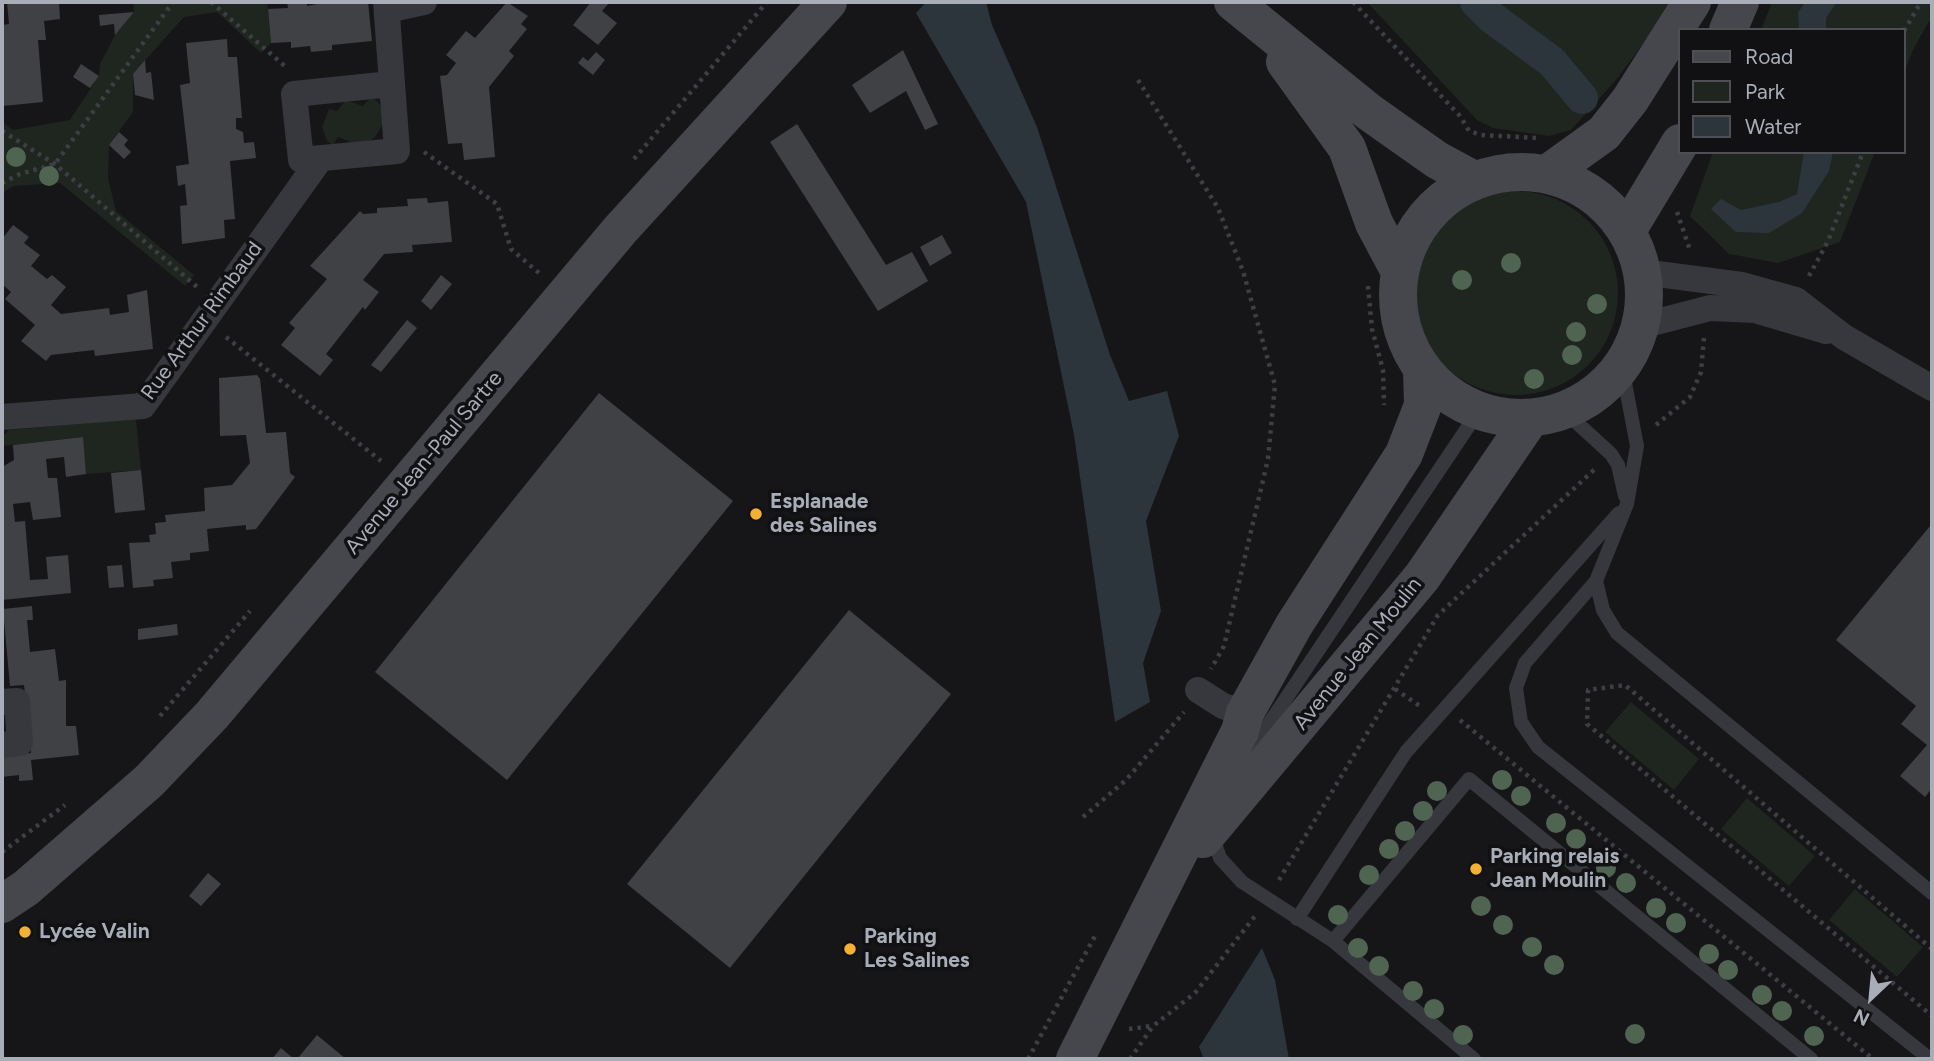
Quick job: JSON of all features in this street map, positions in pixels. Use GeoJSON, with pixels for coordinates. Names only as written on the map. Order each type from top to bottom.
{"type":"FeatureCollection","features":[{"type":"Feature","properties":{"kind":"main road","name":"Avenue Jean-Paul Sartre"},"geometry":{"type":"LineString","coordinates":[[2,904],[26,888],[149,781],[212,715],[611,241],[828,2]]}},
{"type":"Feature","properties":{"kind":"main road"},"geometry":{"type":"LineString","coordinates":[[1547,174],[1604,133],[1630,100],[1692,2]]}},
{"type":"Feature","properties":{"kind":"main road"},"geometry":{"type":"LineString","coordinates":[[1729,28],[1740,2]]}},
{"type":"Feature","properties":{"kind":"main road"},"geometry":{"type":"LineString","coordinates":[[1245,12],[1369,113],[1437,160],[1474,180]]}},
{"type":"Feature","properties":{"kind":"main road"},"geometry":{"type":"LineString","coordinates":[[1245,12],[1347,148],[1374,223],[1383,272],[1397,296],[1400,323],[1409,348],[1422,370],[1448,395],[1478,412],[1504,418],[1547,415],[1597,393],[1622,367],[1641,326],[1645,300],[1642,272],[1626,231],[1612,211],[1592,195],[1570,182],[1547,174],[1522,171],[1498,173],[1474,180],[1440,201],[1383,272]]}},
{"type":"Feature","properties":{"kind":"main road"},"geometry":{"type":"LineString","coordinates":[[1626,231],[1678,146]]}},
{"type":"Feature","properties":{"kind":"main road","name":"Avenue Jean Moulin"},"geometry":{"type":"LineString","coordinates":[[1075,1059],[1169,876],[1240,731],[1245,713],[1294,625],[1404,454],[1423,405],[1422,370]]}},
{"type":"Feature","properties":{"kind":"main road","name":"Avenue Jean Moulin"},"geometry":{"type":"LineString","coordinates":[[1169,876],[1211,830],[1422,577],[1547,415]]}},
{"type":"Feature","properties":{"kind":"street"},"geometry":{"type":"LineString","coordinates":[[391,84],[294,94],[301,160],[397,151],[386,6],[424,2]]}},
{"type":"Feature","properties":{"kind":"street","name":"Rue Arthur Rimbaud"},"geometry":{"type":"LineString","coordinates":[[2,417],[142,406],[321,158]]}},
{"type":"Feature","properties":{"kind":"street"},"geometry":{"type":"LineString","coordinates":[[1642,272],[1662,273],[1699,282],[1742,285],[1796,300],[1844,337],[1932,388]]}},
{"type":"Feature","properties":{"kind":"street"},"geometry":{"type":"LineString","coordinates":[[1641,326],[1700,310],[1755,310],[1844,337]]}},
{"type":"Feature","properties":{"kind":"street"},"geometry":{"type":"LineString","coordinates":[[1198,690],[1223,706],[1245,713]]}},
{"type":"Feature","properties":{"kind":"street"},"geometry":{"type":"LineString","coordinates":[[2,702],[17,701],[20,743],[2,745]]}},
{"type":"Feature","properties":{"kind":"lane"},"geometry":{"type":"LineString","coordinates":[[1622,367],[1635,438],[1627,504],[1596,581],[1530,658],[1520,675],[1517,710],[1527,733],[1538,747],[1930,1059]]}},
{"type":"Feature","properties":{"kind":"lane"},"geometry":{"type":"LineString","coordinates":[[1169,876],[1478,412]]}},
{"type":"Feature","properties":{"kind":"lane"},"geometry":{"type":"LineString","coordinates":[[1547,415],[1611,454],[1618,464],[1627,504]]}},
{"type":"Feature","properties":{"kind":"lane"},"geometry":{"type":"LineString","coordinates":[[1297,919],[1406,752],[1627,504]]}},
{"type":"Feature","properties":{"kind":"lane"},"geometry":{"type":"LineString","coordinates":[[1596,581],[1603,610],[1617,632],[1932,893]]}},
{"type":"Feature","properties":{"kind":"lane"},"geometry":{"type":"LineString","coordinates":[[1333,941],[1469,779],[1811,1059]]}},
{"type":"Feature","properties":{"kind":"lane"},"geometry":{"type":"LineString","coordinates":[[1211,830],[1220,858],[1242,882],[1333,941],[1474,1059]]}},
{"type":"Feature","properties":{"kind":"path"},"geometry":{"type":"LineString","coordinates":[[2,183],[20,174],[55,164],[173,2]]}},
{"type":"Feature","properties":{"kind":"path"},"geometry":{"type":"LineString","coordinates":[[211,2],[313,92]]}},
{"type":"Feature","properties":{"kind":"path"},"geometry":{"type":"LineString","coordinates":[[627,168],[767,2]]}},
{"type":"Feature","properties":{"kind":"path"},"geometry":{"type":"LineString","coordinates":[[1353,2],[1460,116],[1469,131],[1481,135],[1549,137]]}},
{"type":"Feature","properties":{"kind":"path"},"geometry":{"type":"LineString","coordinates":[[1906,28],[1921,2]]}},
{"type":"Feature","properties":{"kind":"path"},"geometry":{"type":"LineString","coordinates":[[1083,817],[1126,780],[1191,704],[1224,646],[1269,459],[1275,385],[1243,271],[1218,208],[1138,80]]}},
{"type":"Feature","properties":{"kind":"path"},"geometry":{"type":"LineString","coordinates":[[2,131],[55,164],[211,312],[381,461]]}},
{"type":"Feature","properties":{"kind":"path"},"geometry":{"type":"LineString","coordinates":[[395,132],[497,204],[511,249],[539,273]]}},
{"type":"Feature","properties":{"kind":"path"},"geometry":{"type":"LineString","coordinates":[[1796,300],[1828,241],[1862,154]]}},
{"type":"Feature","properties":{"kind":"path"},"geometry":{"type":"LineString","coordinates":[[1655,186],[1673,203],[1699,282]]}},
{"type":"Feature","properties":{"kind":"path"},"geometry":{"type":"LineString","coordinates":[[530,283],[548,262]]}},
{"type":"Feature","properties":{"kind":"path"},"geometry":{"type":"LineString","coordinates":[[1383,272],[1372,329],[1383,370],[1383,418]]}},
{"type":"Feature","properties":{"kind":"path"},"geometry":{"type":"LineString","coordinates":[[1635,438],[1664,420],[1690,397],[1702,372],[1705,353],[1700,310]]}},
{"type":"Feature","properties":{"kind":"path"},"geometry":{"type":"LineString","coordinates":[[372,472],[390,451]]}},
{"type":"Feature","properties":{"kind":"path"},"geometry":{"type":"LineString","coordinates":[[1130,1059],[1153,1026],[1195,993],[1266,900],[1438,615],[1611,454]]}},
{"type":"Feature","properties":{"kind":"path"},"geometry":{"type":"LineString","coordinates":[[154,723],[254,608]]}},
{"type":"Feature","properties":{"kind":"path"},"geometry":{"type":"LineString","coordinates":[[1932,949],[1625,685],[1588,690],[1587,724],[1932,1016]]}},
{"type":"Feature","properties":{"kind":"path"},"geometry":{"type":"LineString","coordinates":[[1446,708],[1874,1059]]}},
{"type":"Feature","properties":{"kind":"path"},"geometry":{"type":"LineString","coordinates":[[2,852],[74,798]]}},
{"type":"Feature","properties":{"kind":"path"},"geometry":{"type":"LineString","coordinates":[[1028,1059],[1101,925]]}},
{"type":"Feature","properties":{"kind":"green space"},"geometry":{"type":"Polygon","coordinates":[[[133,2],[267,2],[271,43],[261,53],[217,12],[184,17],[133,74],[133,112],[109,145],[108,178],[116,211],[194,275],[185,286],[60,183],[14,186],[2,193],[2,122],[13,130],[70,120],[99,76],[100,64],[115,35],[134,12],[133,2]]]}},
{"type":"Feature","properties":{"kind":"green space"},"geometry":{"type":"Polygon","coordinates":[[[1367,2],[1674,2],[1616,80],[1571,130],[1549,136],[1493,128],[1477,120],[1367,2]]]}},
{"type":"Feature","properties":{"kind":"green space"},"geometry":{"type":"Polygon","coordinates":[[[1772,2],[1932,2],[1932,16],[1906,68],[1906,28],[1762,28],[1772,2]]]}},
{"type":"Feature","properties":{"kind":"green space"},"geometry":{"type":"Polygon","coordinates":[[[372,96],[382,107],[383,124],[375,137],[368,143],[351,142],[338,137],[333,145],[327,141],[322,127],[329,109],[337,111],[346,100],[363,106],[372,96]]]}},
{"type":"Feature","properties":{"kind":"green space"},"geometry":{"type":"Polygon","coordinates":[[[1712,154],[1874,154],[1840,242],[1778,263],[1729,254],[1690,216],[1712,154]]]}},
{"type":"Feature","properties":{"kind":"green space"},"geometry":{"type":"Polygon","coordinates":[[[1516,191],[1555,199],[1588,221],[1610,254],[1618,293],[1610,332],[1588,365],[1555,387],[1516,395],[1477,387],[1444,365],[1422,332],[1414,293],[1422,254],[1444,221],[1477,199],[1516,191]]]}},
{"type":"Feature","properties":{"kind":"green space"},"geometry":{"type":"Polygon","coordinates":[[[136,419],[141,470],[86,474],[82,437],[2,446],[2,437],[9,430],[136,419]]]}},
{"type":"Feature","properties":{"kind":"green space"},"geometry":{"type":"Polygon","coordinates":[[[1631,702],[1699,759],[1674,790],[1605,732],[1631,702]]]}},
{"type":"Feature","properties":{"kind":"green space"},"geometry":{"type":"Polygon","coordinates":[[[1747,798],[1815,856],[1789,886],[1721,829],[1747,798]]]}},
{"type":"Feature","properties":{"kind":"green space"},"geometry":{"type":"Polygon","coordinates":[[[1855,889],[1923,947],[1897,977],[1829,920],[1855,889]]]}},
{"type":"Feature","properties":{"kind":"water"},"geometry":{"type":"Polygon","coordinates":[[[926,2],[986,2],[992,25],[1037,127],[1110,355],[1129,401],[1167,391],[1179,436],[1146,521],[1161,611],[1143,663],[1150,702],[1115,722],[1074,435],[1026,202],[916,13],[926,2]]]}},
{"type":"Feature","properties":{"kind":"water"},"geometry":{"type":"Polygon","coordinates":[[[1805,2],[1837,2],[1826,18],[1826,28],[1799,28],[1798,13],[1805,2]]]}},
{"type":"Feature","properties":{"kind":"water"},"geometry":{"type":"Polygon","coordinates":[[[1804,154],[1833,154],[1829,171],[1802,213],[1769,233],[1736,232],[1711,209],[1721,199],[1741,210],[1779,202],[1797,194],[1804,154]]]}},
{"type":"Feature","properties":{"kind":"water"},"geometry":{"type":"Polygon","coordinates":[[[1262,948],[1275,980],[1289,1059],[1204,1059],[1199,1047],[1262,948]]]}},
{"type":"Feature","properties":{"kind":"building"},"geometry":{"type":"Polygon","coordinates":[[[7,2],[59,2],[60,19],[44,21],[46,40],[38,40],[43,102],[3,106],[2,25],[9,24],[7,2]]]}},
{"type":"Feature","properties":{"kind":"building"},"geometry":{"type":"Polygon","coordinates":[[[287,2],[307,2],[307,6],[327,2],[368,2],[372,41],[332,45],[332,50],[311,52],[310,46],[291,48],[291,42],[271,43],[268,9],[288,8],[287,2]]]}},
{"type":"Feature","properties":{"kind":"building"},"geometry":{"type":"Polygon","coordinates":[[[507,2],[528,16],[521,24],[527,29],[509,51],[514,56],[489,87],[495,157],[464,160],[462,143],[448,144],[440,76],[447,75],[456,63],[446,55],[466,31],[475,38],[507,2]]]}},
{"type":"Feature","properties":{"kind":"building"},"geometry":{"type":"Polygon","coordinates":[[[591,2],[610,2],[602,11],[617,23],[598,45],[573,25],[591,2]]]}},
{"type":"Feature","properties":{"kind":"building"},"geometry":{"type":"Polygon","coordinates":[[[134,12],[115,35],[114,24],[100,26],[99,15],[134,12]]]}},
{"type":"Feature","properties":{"kind":"building"},"geometry":{"type":"Polygon","coordinates":[[[227,39],[228,57],[237,57],[242,118],[236,118],[236,129],[243,132],[244,143],[254,142],[256,158],[230,161],[235,219],[224,220],[225,238],[182,244],[180,206],[187,205],[185,184],[178,186],[176,166],[189,164],[180,85],[190,83],[186,43],[227,39]]]}},
{"type":"Feature","properties":{"kind":"building"},"geometry":{"type":"Polygon","coordinates":[[[903,50],[938,124],[925,130],[906,91],[870,113],[852,85],[903,50]]]}},
{"type":"Feature","properties":{"kind":"building"},"geometry":{"type":"Polygon","coordinates":[[[596,52],[605,60],[593,75],[578,63],[583,57],[588,61],[596,52]]]}},
{"type":"Feature","properties":{"kind":"building"},"geometry":{"type":"Polygon","coordinates":[[[145,60],[146,73],[151,72],[154,100],[135,95],[133,74],[145,60]]]}},
{"type":"Feature","properties":{"kind":"building"},"geometry":{"type":"Polygon","coordinates":[[[81,64],[99,76],[90,88],[73,77],[81,64]]]}},
{"type":"Feature","properties":{"kind":"building"},"geometry":{"type":"Polygon","coordinates":[[[797,124],[886,265],[912,252],[928,281],[878,311],[770,142],[797,124]]]}},
{"type":"Feature","properties":{"kind":"building"},"geometry":{"type":"Polygon","coordinates":[[[119,132],[128,140],[124,145],[131,152],[124,159],[109,145],[119,132]]]}},
{"type":"Feature","properties":{"kind":"building"},"geometry":{"type":"Polygon","coordinates":[[[427,198],[428,203],[448,201],[452,242],[412,245],[413,252],[384,254],[363,280],[379,292],[365,310],[363,307],[326,354],[333,360],[320,376],[281,345],[295,328],[289,323],[327,279],[310,266],[360,211],[363,214],[377,213],[377,208],[408,206],[407,199],[427,198]]]}},
{"type":"Feature","properties":{"kind":"building"},"geometry":{"type":"Polygon","coordinates":[[[13,225],[29,237],[24,243],[40,255],[31,266],[47,279],[52,275],[66,287],[51,305],[61,314],[109,308],[110,315],[129,312],[127,295],[147,290],[153,349],[95,356],[94,350],[51,355],[46,361],[21,341],[35,325],[5,299],[11,292],[2,284],[2,239],[13,225]]]}},
{"type":"Feature","properties":{"kind":"building"},"geometry":{"type":"Polygon","coordinates":[[[942,235],[952,253],[930,266],[920,247],[942,235]]]}},
{"type":"Feature","properties":{"kind":"building"},"geometry":{"type":"Polygon","coordinates":[[[441,275],[452,284],[431,310],[421,301],[441,275]]]}},
{"type":"Feature","properties":{"kind":"building"},"geometry":{"type":"Polygon","coordinates":[[[407,320],[417,328],[381,372],[371,365],[407,320]]]}},
{"type":"Feature","properties":{"kind":"building"},"geometry":{"type":"Polygon","coordinates":[[[257,375],[260,379],[266,433],[286,432],[290,473],[295,477],[256,529],[246,530],[246,525],[207,529],[209,551],[190,553],[190,560],[171,562],[173,578],[153,580],[154,586],[133,588],[129,543],[150,542],[149,535],[156,534],[155,523],[166,522],[165,515],[205,511],[204,488],[232,485],[250,463],[246,435],[220,436],[219,378],[257,375]]]}},
{"type":"Feature","properties":{"kind":"building"},"geometry":{"type":"Polygon","coordinates":[[[599,393],[733,501],[507,780],[375,672],[599,393]]]}},
{"type":"Feature","properties":{"kind":"building"},"geometry":{"type":"Polygon","coordinates":[[[83,437],[86,474],[66,477],[64,457],[46,459],[48,478],[57,478],[61,517],[33,520],[30,502],[13,504],[15,522],[25,521],[30,580],[48,579],[46,557],[68,555],[71,593],[2,600],[2,467],[14,460],[13,445],[83,437]]]}},
{"type":"Feature","properties":{"kind":"building"},"geometry":{"type":"Polygon","coordinates":[[[141,470],[145,510],[115,513],[111,473],[141,470]]]}},
{"type":"Feature","properties":{"kind":"building"},"geometry":{"type":"Polygon","coordinates":[[[1930,526],[1932,788],[1925,797],[1900,776],[1927,745],[1901,724],[1916,706],[1836,640],[1930,526]]]}},
{"type":"Feature","properties":{"kind":"building"},"geometry":{"type":"Polygon","coordinates":[[[122,565],[124,587],[109,588],[107,566],[122,565]]]}},
{"type":"Feature","properties":{"kind":"building"},"geometry":{"type":"Polygon","coordinates":[[[32,606],[33,620],[27,620],[30,652],[55,649],[59,681],[66,680],[66,726],[76,726],[79,755],[31,760],[33,780],[19,781],[19,775],[2,777],[2,756],[31,753],[24,685],[10,686],[3,609],[32,606]]]}},
{"type":"Feature","properties":{"kind":"building"},"geometry":{"type":"Polygon","coordinates":[[[849,610],[951,694],[730,968],[627,884],[849,610]]]}},
{"type":"Feature","properties":{"kind":"building"},"geometry":{"type":"Polygon","coordinates":[[[177,624],[178,635],[138,640],[138,629],[177,624]]]}},
{"type":"Feature","properties":{"kind":"building"},"geometry":{"type":"Polygon","coordinates":[[[208,873],[221,884],[201,906],[189,896],[208,873]]]}},
{"type":"Feature","properties":{"kind":"building"},"geometry":{"type":"Polygon","coordinates":[[[317,1035],[346,1059],[297,1059],[317,1035]]]}},
{"type":"Feature","properties":{"kind":"building"},"geometry":{"type":"Polygon","coordinates":[[[281,1048],[294,1059],[272,1059],[281,1048]]]}},
{"type":"Feature","properties":{"kind":"waterway"},"geometry":{"type":"LineString","coordinates":[[1476,2],[1491,17],[1552,62],[1582,98]]}},
{"type":"Feature","properties":{"kind":"place","name":"Esplanade des Salines"},"geometry":{"type":"Point","coordinates":[756,514]}},
{"type":"Feature","properties":{"kind":"place","name":"Parking relais Jean Moulin"},"geometry":{"type":"Point","coordinates":[1476,869]}},
{"type":"Feature","properties":{"kind":"place","name":"Lycée Valin"},"geometry":{"type":"Point","coordinates":[25,932]}},
{"type":"Feature","properties":{"kind":"place","name":"Parking Les Salines"},"geometry":{"type":"Point","coordinates":[850,949]}}]}
